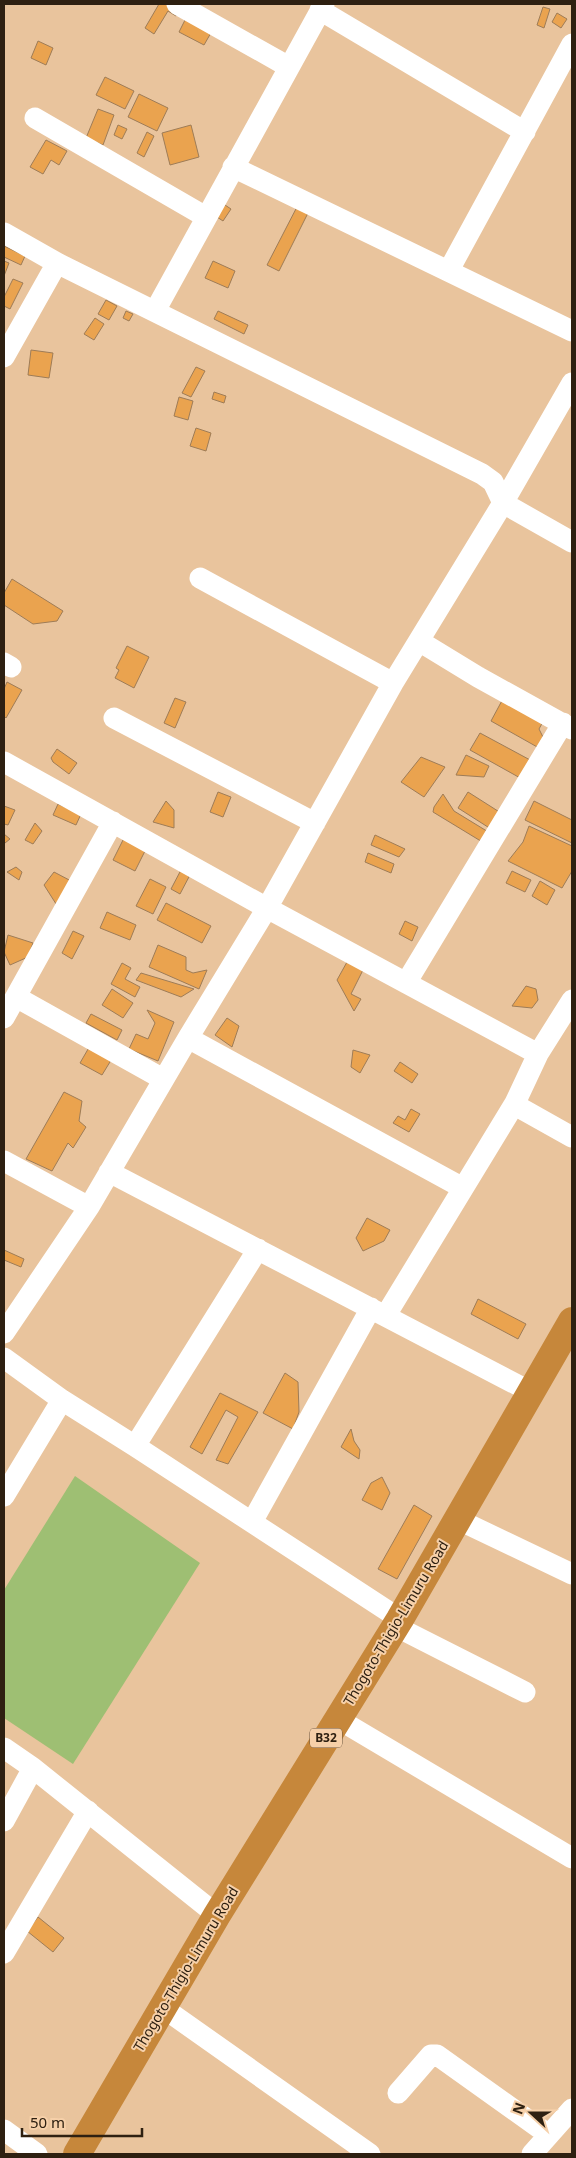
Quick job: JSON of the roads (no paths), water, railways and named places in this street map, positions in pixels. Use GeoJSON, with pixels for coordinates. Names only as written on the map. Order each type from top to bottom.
{"type":"FeatureCollection","features":[{"type":"Feature","properties":{"kind":"highway","name":"Thogoto-Thigio-Limuru Road"},"geometry":{"type":"LineString","coordinates":[[77,2154],[217,1914],[398,1623],[572,1321]]}},
{"type":"Feature","properties":{"kind":"street"},"geometry":{"type":"LineString","coordinates":[[176,4],[289,67]]}},
{"type":"Feature","properties":{"kind":"street"},"geometry":{"type":"LineString","coordinates":[[155,311],[322,7],[525,132]]}},
{"type":"Feature","properties":{"kind":"street"},"geometry":{"type":"LineString","coordinates":[[449,270],[572,44]]}},
{"type":"Feature","properties":{"kind":"street"},"geometry":{"type":"LineString","coordinates":[[35,118],[206,217]]}},
{"type":"Feature","properties":{"kind":"street"},"geometry":{"type":"LineString","coordinates":[[234,168],[449,270],[572,331]]}},
{"type":"Feature","properties":{"kind":"street"},"geometry":{"type":"LineString","coordinates":[[4,233],[57,263],[482,474],[493,482],[502,503],[572,542]]}},
{"type":"Feature","properties":{"kind":"street"},"geometry":{"type":"LineString","coordinates":[[4,357],[57,263]]}},
{"type":"Feature","properties":{"kind":"street"},"geometry":{"type":"LineString","coordinates":[[4,1333],[88,1207],[267,908],[393,683],[572,383]]}},
{"type":"Feature","properties":{"kind":"street"},"geometry":{"type":"LineString","coordinates":[[200,578],[393,683]]}},
{"type":"Feature","properties":{"kind":"street"},"geometry":{"type":"LineString","coordinates":[[406,983],[567,726],[478,677],[419,641]]}},
{"type":"Feature","properties":{"kind":"street"},"geometry":{"type":"LineString","coordinates":[[114,718],[315,823]]}},
{"type":"Feature","properties":{"kind":"street"},"geometry":{"type":"LineString","coordinates":[[4,762],[267,908],[538,1054]]}},
{"type":"Feature","properties":{"kind":"street"},"geometry":{"type":"LineString","coordinates":[[4,1018],[113,822]]}},
{"type":"Feature","properties":{"kind":"street"},"geometry":{"type":"LineString","coordinates":[[16,996],[163,1079]]}},
{"type":"Feature","properties":{"kind":"street"},"geometry":{"type":"LineString","coordinates":[[252,1522],[379,1312],[463,1188],[515,1103],[538,1054],[572,1000]]}},
{"type":"Feature","properties":{"kind":"street"},"geometry":{"type":"LineString","coordinates":[[188,1038],[463,1188]]}},
{"type":"Feature","properties":{"kind":"street"},"geometry":{"type":"LineString","coordinates":[[515,1103],[522,1109],[572,1137]]}},
{"type":"Feature","properties":{"kind":"street"},"geometry":{"type":"LineString","coordinates":[[4,1161],[88,1207]]}},
{"type":"Feature","properties":{"kind":"street"},"geometry":{"type":"LineString","coordinates":[[109,1172],[531,1392]]}},
{"type":"Feature","properties":{"kind":"street"},"geometry":{"type":"LineString","coordinates":[[135,1446],[258,1249]]}},
{"type":"Feature","properties":{"kind":"street"},"geometry":{"type":"LineString","coordinates":[[4,1358],[62,1400],[252,1522],[398,1623],[525,1692]]}},
{"type":"Feature","properties":{"kind":"street"},"geometry":{"type":"LineString","coordinates":[[4,1496],[62,1400]]}},
{"type":"Feature","properties":{"kind":"street"},"geometry":{"type":"LineString","coordinates":[[459,1520],[572,1574]]}},
{"type":"Feature","properties":{"kind":"street"},"geometry":{"type":"LineString","coordinates":[[338,1719],[572,1858]]}},
{"type":"Feature","properties":{"kind":"street"},"geometry":{"type":"LineString","coordinates":[[4,1748],[33,1768],[217,1914]]}},
{"type":"Feature","properties":{"kind":"street"},"geometry":{"type":"LineString","coordinates":[[4,1821],[33,1768]]}},
{"type":"Feature","properties":{"kind":"street"},"geometry":{"type":"LineString","coordinates":[[4,1953],[88,1811]]}},
{"type":"Feature","properties":{"kind":"street"},"geometry":{"type":"LineString","coordinates":[[162,2007],[370,2154]]}},
{"type":"Feature","properties":{"kind":"street"},"geometry":{"type":"LineString","coordinates":[[398,2093],[431,2055],[436,2055],[549,2134]]}},
{"type":"Feature","properties":{"kind":"street"},"geometry":{"type":"LineString","coordinates":[[532,2154],[572,2109]]}},
{"type":"Feature","properties":{"kind":"street"},"geometry":{"type":"LineString","coordinates":[[4,2130],[37,2154]]}}]}
